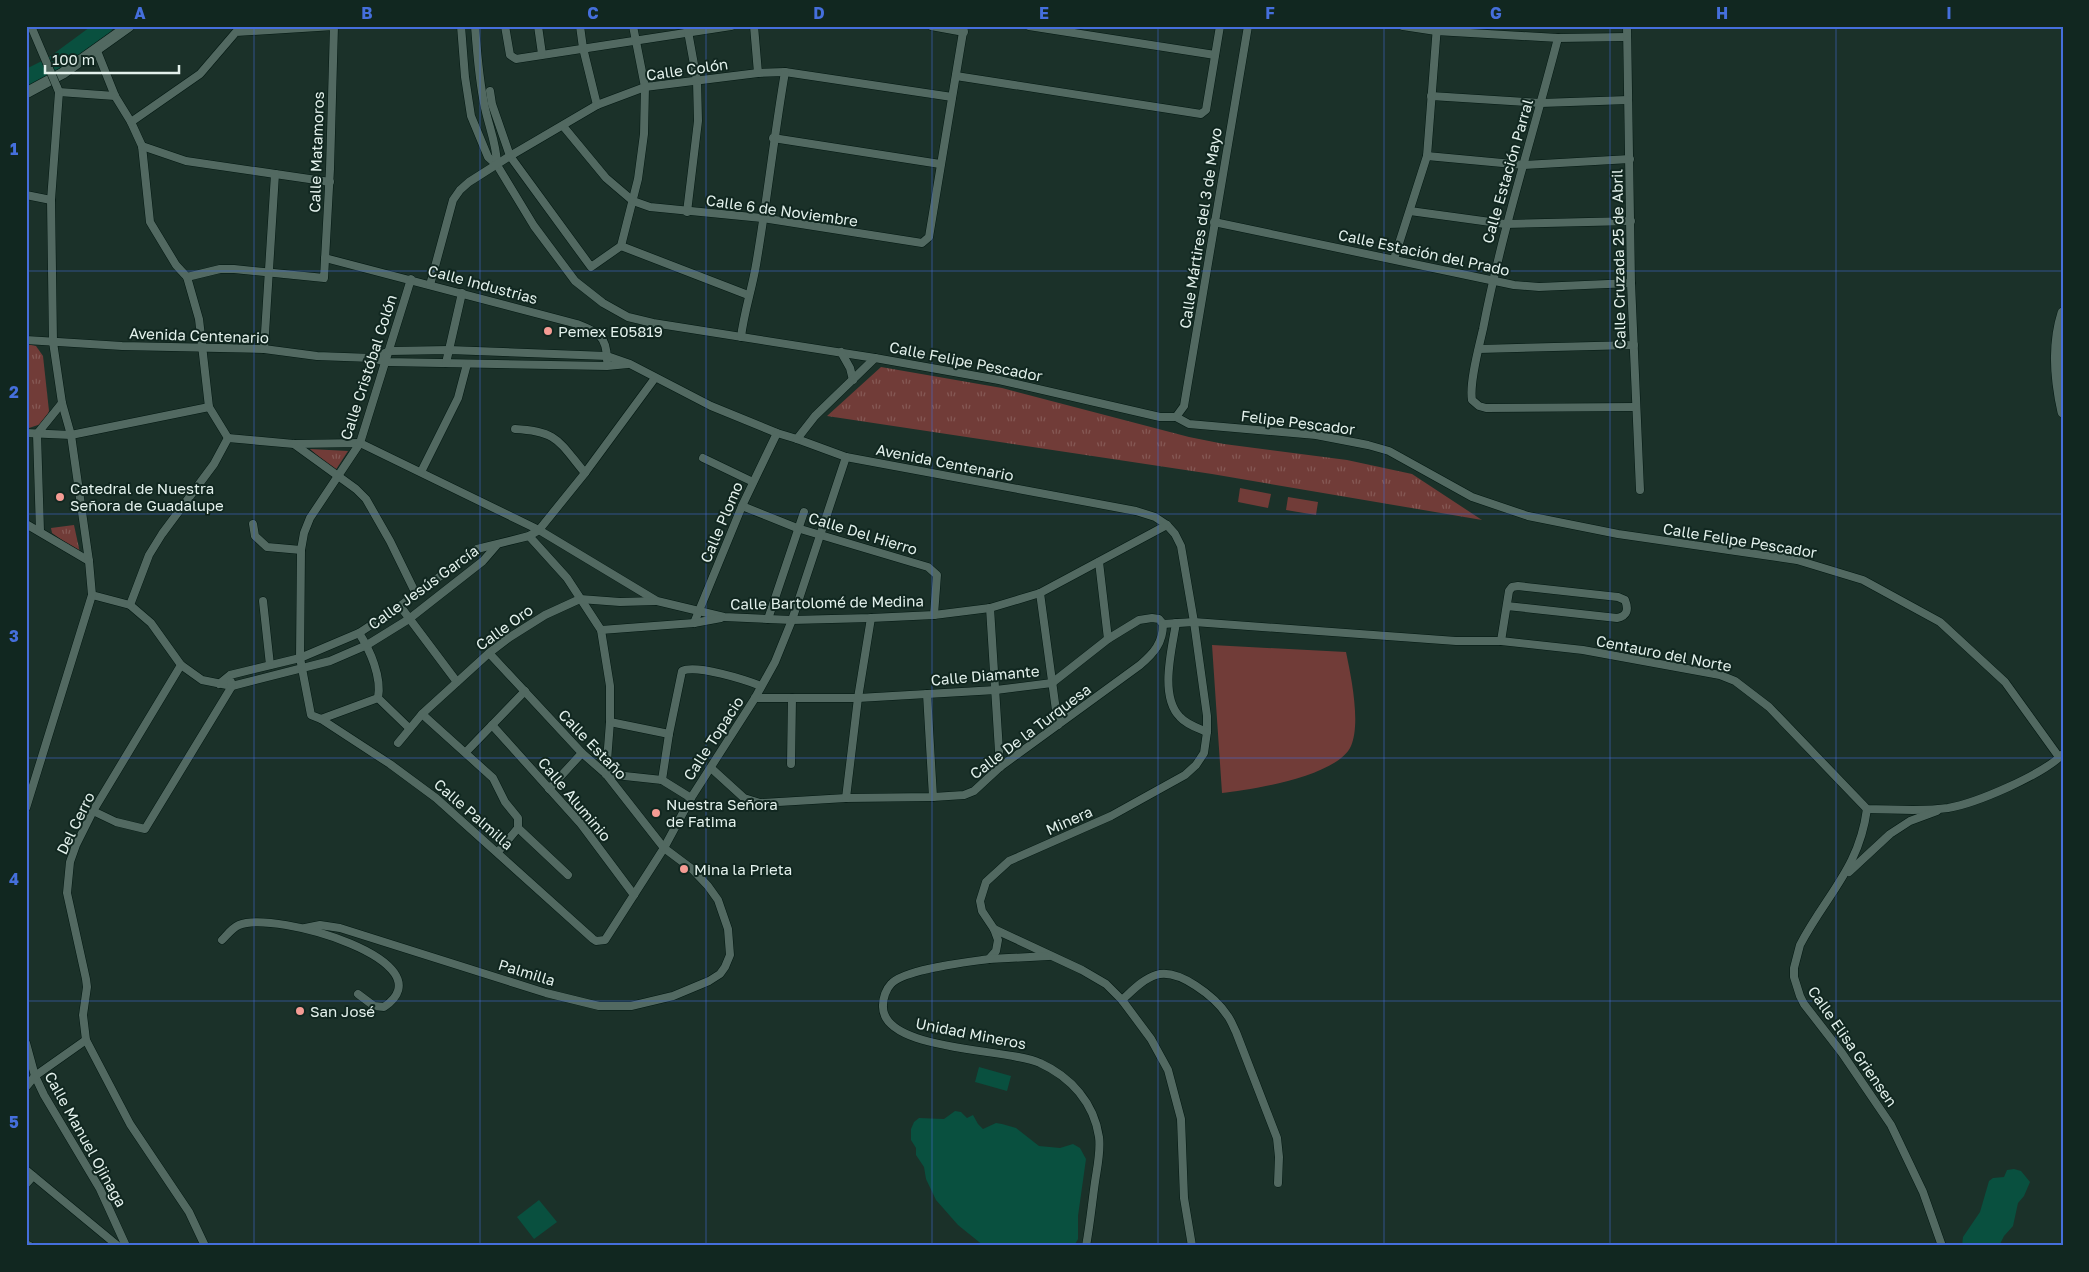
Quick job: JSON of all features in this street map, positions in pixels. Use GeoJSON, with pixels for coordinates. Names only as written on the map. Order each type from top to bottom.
{"type":"FeatureCollection","features":[{"type":"Feature","properties":{"kind":"main road"},"geometry":{"type":"LineString","coordinates":[[26,93],[63,73],[97,51],[129,26]]}},
{"type":"Feature","properties":{"kind":"main road"},"geometry":{"type":"LineString","coordinates":[[2062,321],[2057,366],[2059,393],[2063,412]]}},
{"type":"Feature","properties":{"kind":"street"},"geometry":{"type":"LineString","coordinates":[[26,808],[92,595],[71,435],[62,403],[53,342],[51,200],[58,90],[31,26]]}},
{"type":"Feature","properties":{"kind":"street"},"geometry":{"type":"LineString","coordinates":[[131,122],[200,74],[232,34],[240,31],[334,26]]}},
{"type":"Feature","properties":{"kind":"street","name":"Calle Matamoros"},"geometry":{"type":"LineString","coordinates":[[270,272],[324,278],[330,182],[334,26]]}},
{"type":"Feature","properties":{"kind":"street"},"geometry":{"type":"LineString","coordinates":[[461,26],[465,77],[471,116],[488,157],[497,165],[534,226],[575,280],[603,303],[628,317],[653,323],[876,358]]}},
{"type":"Feature","properties":{"kind":"street"},"geometry":{"type":"LineString","coordinates":[[475,26],[481,88],[497,151],[497,165]]}},
{"type":"Feature","properties":{"kind":"street"},"geometry":{"type":"LineString","coordinates":[[505,26],[510,55],[516,59],[635,40],[687,29],[731,26]]}},
{"type":"Feature","properties":{"kind":"street"},"geometry":{"type":"LineString","coordinates":[[538,26],[542,54]]}},
{"type":"Feature","properties":{"kind":"street"},"geometry":{"type":"LineString","coordinates":[[580,26],[583,48],[597,105]]}},
{"type":"Feature","properties":{"kind":"street"},"geometry":{"type":"LineString","coordinates":[[490,91],[492,104],[510,156],[591,266],[622,246],[633,201],[644,134],[644,87],[633,26]]}},
{"type":"Feature","properties":{"kind":"street"},"geometry":{"type":"LineString","coordinates":[[754,26],[758,73]]}},
{"type":"Feature","properties":{"kind":"street"},"geometry":{"type":"LineString","coordinates":[[774,138],[940,164],[964,29],[931,26]]}},
{"type":"Feature","properties":{"kind":"street"},"geometry":{"type":"LineString","coordinates":[[1029,26],[1215,55]]}},
{"type":"Feature","properties":{"kind":"street"},"geometry":{"type":"LineString","coordinates":[[956,76],[1201,114],[1206,110],[1220,26]]}},
{"type":"Feature","properties":{"kind":"street","name":"Calle Mártires del 3 de Mayo"},"geometry":{"type":"LineString","coordinates":[[1176,417],[1184,406],[1248,26]]}},
{"type":"Feature","properties":{"kind":"street","name":"Calle Cruzada 25 de Abril"},"geometry":{"type":"LineString","coordinates":[[1627,26],[1631,283],[1640,490]]}},
{"type":"Feature","properties":{"kind":"street"},"geometry":{"type":"LineString","coordinates":[[1405,27],[1558,38],[1627,38]]}},
{"type":"Feature","properties":{"kind":"street"},"geometry":{"type":"LineString","coordinates":[[687,29],[697,82],[698,122],[688,212]]}},
{"type":"Feature","properties":{"kind":"street"},"geometry":{"type":"LineString","coordinates":[[1394,259],[1427,156],[1436,29]]}},
{"type":"Feature","properties":{"kind":"street","name":"Calle Estación Parral"},"geometry":{"type":"LineString","coordinates":[[1558,38],[1524,164],[1505,224],[1479,349],[1472,400],[1479,406],[1486,408],[1636,407]]}},
{"type":"Feature","properties":{"kind":"street"},"geometry":{"type":"LineString","coordinates":[[97,51],[115,96],[131,122],[142,146],[150,222],[176,264],[187,277],[199,318],[209,407],[228,438]]}},
{"type":"Feature","properties":{"kind":"street"},"geometry":{"type":"LineString","coordinates":[[740,337],[756,266],[785,72]]}},
{"type":"Feature","properties":{"kind":"street","name":"Calle Colón"},"geometry":{"type":"LineString","coordinates":[[430,285],[453,200],[460,190],[510,156],[597,105],[644,87],[758,73],[785,72],[952,97]]}},
{"type":"Feature","properties":{"kind":"street"},"geometry":{"type":"LineString","coordinates":[[58,90],[115,96]]}},
{"type":"Feature","properties":{"kind":"street"},"geometry":{"type":"LineString","coordinates":[[1431,96],[1541,103],[1628,100]]}},
{"type":"Feature","properties":{"kind":"street"},"geometry":{"type":"LineString","coordinates":[[563,126],[606,178],[633,201]]}},
{"type":"Feature","properties":{"kind":"street"},"geometry":{"type":"LineString","coordinates":[[142,146],[186,160],[330,182]]}},
{"type":"Feature","properties":{"kind":"street"},"geometry":{"type":"LineString","coordinates":[[1427,156],[1524,164],[1630,159]]}},
{"type":"Feature","properties":{"kind":"street","name":"Calle 6 de Noviembre"},"geometry":{"type":"LineString","coordinates":[[633,201],[650,207],[762,218],[916,243],[927,240],[940,164]]}},
{"type":"Feature","properties":{"kind":"street"},"geometry":{"type":"LineString","coordinates":[[264,350],[275,174]]}},
{"type":"Feature","properties":{"kind":"street"},"geometry":{"type":"LineString","coordinates":[[26,195],[51,200]]}},
{"type":"Feature","properties":{"kind":"street"},"geometry":{"type":"LineString","coordinates":[[1410,211],[1505,224],[1631,221]]}},
{"type":"Feature","properties":{"kind":"street","name":"Calle Estación del Prado"},"geometry":{"type":"LineString","coordinates":[[1214,222],[1492,281],[1539,287],[1631,283]]}},
{"type":"Feature","properties":{"kind":"street"},"geometry":{"type":"LineString","coordinates":[[622,246],[733,288],[748,296]]}},
{"type":"Feature","properties":{"kind":"street","name":"Calle Industrias"},"geometry":{"type":"LineString","coordinates":[[325,258],[411,279],[587,328],[603,338],[607,366]]}},
{"type":"Feature","properties":{"kind":"street"},"geometry":{"type":"LineString","coordinates":[[187,277],[220,269],[270,272]]}},
{"type":"Feature","properties":{"kind":"street","name":"Calle Cristóbal Colón"},"geometry":{"type":"LineString","coordinates":[[300,658],[301,550],[304,533],[310,518],[360,443],[411,279]]}},
{"type":"Feature","properties":{"kind":"street"},"geometry":{"type":"LineString","coordinates":[[446,363],[462,293]]}},
{"type":"Feature","properties":{"kind":"street","name":"Avenida Centenario"},"geometry":{"type":"LineString","coordinates":[[26,340],[122,346],[264,350],[318,356],[372,358],[386,362],[522,363],[589,366],[630,364]]}},
{"type":"Feature","properties":{"kind":"street"},"geometry":{"type":"LineString","coordinates":[[1479,349],[1634,345]]}},
{"type":"Feature","properties":{"kind":"street","name":"Avenida Centenario"},"geometry":{"type":"LineString","coordinates":[[372,358],[390,351],[449,350],[607,356],[630,364],[710,406],[776,433],[797,438],[846,457],[1155,516],[1176,534],[1181,546],[1194,622],[1207,732],[1204,753]]}},
{"type":"Feature","properties":{"kind":"street"},"geometry":{"type":"LineString","coordinates":[[522,363],[523,352]]}},
{"type":"Feature","properties":{"kind":"street"},"geometry":{"type":"LineString","coordinates":[[841,352],[850,368],[853,380]]}},
{"type":"Feature","properties":{"kind":"street"},"geometry":{"type":"LineString","coordinates":[[589,354],[589,366]]}},
{"type":"Feature","properties":{"kind":"street","name":"Calle Felipe Pescador"},"geometry":{"type":"LineString","coordinates":[[797,438],[815,416],[876,358],[999,380],[1160,417],[1176,417]]}},
{"type":"Feature","properties":{"kind":"street"},"geometry":{"type":"LineString","coordinates":[[421,472],[458,398],[467,364]]}},
{"type":"Feature","properties":{"kind":"street","name":"Calle Jesús García"},"geometry":{"type":"LineString","coordinates":[[219,684],[230,676],[300,658],[359,633],[400,606],[477,549],[486,546],[496,546],[529,536],[538,530],[585,474],[655,378]]}},
{"type":"Feature","properties":{"kind":"street"},"geometry":{"type":"LineString","coordinates":[[40,531],[37,434],[62,403]]}},
{"type":"Feature","properties":{"kind":"street"},"geometry":{"type":"LineString","coordinates":[[26,433],[71,435],[209,407]]}},
{"type":"Feature","properties":{"kind":"street","name":"Felipe Pescador"},"geometry":{"type":"LineString","coordinates":[[1176,417],[1189,424],[1316,436],[1368,445],[1389,451],[1415,464]]}},
{"type":"Feature","properties":{"kind":"street"},"geometry":{"type":"LineString","coordinates":[[515,429],[536,430],[551,435],[559,441],[585,474]]}},
{"type":"Feature","properties":{"kind":"street","name":"Calle Plomo"},"geometry":{"type":"LineString","coordinates":[[694,623],[742,506],[776,433]]}},
{"type":"Feature","properties":{"kind":"street"},"geometry":{"type":"LineString","coordinates":[[228,438],[294,444],[360,443]]}},
{"type":"Feature","properties":{"kind":"street"},"geometry":{"type":"LineString","coordinates":[[130,605],[149,555],[162,534],[214,464],[228,438]]}},
{"type":"Feature","properties":{"kind":"street","name":"Calle Bartolomé de Medina"},"geometry":{"type":"LineString","coordinates":[[360,443],[538,530],[656,601],[724,617],[792,620],[871,618],[934,615],[990,608],[1040,593],[1167,525]]}},
{"type":"Feature","properties":{"kind":"street"},"geometry":{"type":"LineString","coordinates":[[294,444],[356,489],[366,499],[390,541],[416,594]]}},
{"type":"Feature","properties":{"kind":"street","name":"Calle Topacio"},"geometry":{"type":"LineString","coordinates":[[600,941],[608,936],[664,848],[691,798],[755,698],[775,662],[792,620],[846,457]]}},
{"type":"Feature","properties":{"kind":"street"},"geometry":{"type":"LineString","coordinates":[[703,458],[753,482]]}},
{"type":"Feature","properties":{"kind":"street","name":"Calle Felipe Pescador"},"geometry":{"type":"LineString","coordinates":[[1415,464],[1472,497],[1551,522],[1618,534],[1797,560],[1862,580],[1940,622],[2006,682],[2061,756]]}},
{"type":"Feature","properties":{"kind":"street","name":"Calle Del Hierro"},"geometry":{"type":"LineString","coordinates":[[742,506],[798,528],[928,567],[937,575],[938,582],[934,615]]}},
{"type":"Feature","properties":{"kind":"street"},"geometry":{"type":"LineString","coordinates":[[768,619],[804,512]]}},
{"type":"Feature","properties":{"kind":"street"},"geometry":{"type":"LineString","coordinates":[[26,524],[89,561]]}},
{"type":"Feature","properties":{"kind":"street"},"geometry":{"type":"LineString","coordinates":[[253,524],[256,536],[266,547],[301,550]]}},
{"type":"Feature","properties":{"kind":"street"},"geometry":{"type":"LineString","coordinates":[[529,536],[560,568],[601,630],[609,677],[610,722],[606,774],[662,780],[691,798]]}},
{"type":"Feature","properties":{"kind":"street","name":"Calle Jesús García"},"geometry":{"type":"LineString","coordinates":[[92,595],[130,605],[151,623],[181,665],[202,680],[232,686],[330,661],[367,645],[409,618],[483,561],[496,546]]}},
{"type":"Feature","properties":{"kind":"street"},"geometry":{"type":"LineString","coordinates":[[1099,562],[1108,639]]}},
{"type":"Feature","properties":{"kind":"street"},"geometry":{"type":"LineString","coordinates":[[441,576],[448,587]]}},
{"type":"Feature","properties":{"kind":"street"},"geometry":{"type":"LineString","coordinates":[[1501,642],[1509,591],[1512,587],[1518,586],[1618,597],[1625,600],[1627,607],[1623,617],[1617,618],[1507,606]]}},
{"type":"Feature","properties":{"kind":"street"},"geometry":{"type":"LineString","coordinates":[[1040,593],[1058,725]]}},
{"type":"Feature","properties":{"kind":"street","name":"Calle Oro"},"geometry":{"type":"LineString","coordinates":[[398,743],[422,714],[489,653],[524,627],[545,615],[580,599],[620,602],[656,601]]}},
{"type":"Feature","properties":{"kind":"street"},"geometry":{"type":"LineString","coordinates":[[263,601],[270,665]]}},
{"type":"Feature","properties":{"kind":"street"},"geometry":{"type":"LineString","coordinates":[[400,606],[457,682]]}},
{"type":"Feature","properties":{"kind":"street"},"geometry":{"type":"LineString","coordinates":[[990,608],[1000,767]]}},
{"type":"Feature","properties":{"kind":"street"},"geometry":{"type":"LineString","coordinates":[[601,630],[694,623],[724,617]]}},
{"type":"Feature","properties":{"kind":"street"},"geometry":{"type":"LineString","coordinates":[[846,798],[858,698],[871,618]]}},
{"type":"Feature","properties":{"kind":"street","name":"Calle Diamante"},"geometry":{"type":"LineString","coordinates":[[755,698],[858,698],[996,690],[1052,683],[1108,639],[1146,618],[1159,619],[1163,624],[1194,622]]}},
{"type":"Feature","properties":{"kind":"street","name":"Centauro del Norte"},"geometry":{"type":"LineString","coordinates":[[1194,622],[1456,641],[1501,642],[1583,650],[1720,675],[1735,681],[1769,707],[1866,809]]}},
{"type":"Feature","properties":{"kind":"street"},"geometry":{"type":"LineString","coordinates":[[1176,623],[1169,669],[1171,703],[1181,718],[1188,724],[1207,732]]}},
{"type":"Feature","properties":{"kind":"street","name":"Calle De la Turquesa"},"geometry":{"type":"LineString","coordinates":[[711,768],[744,798],[760,803],[846,798],[933,798],[957,796],[974,791],[1000,767],[1149,658],[1161,642],[1163,624]]}},
{"type":"Feature","properties":{"kind":"street"},"geometry":{"type":"LineString","coordinates":[[359,633],[367,645],[379,684],[378,698]]}},
{"type":"Feature","properties":{"kind":"street","name":"Calle Estaño"},"geometry":{"type":"LineString","coordinates":[[489,653],[582,753],[606,774],[664,848],[692,869],[708,886],[718,900],[728,929],[730,956]]}},
{"type":"Feature","properties":{"kind":"street"},"geometry":{"type":"LineString","coordinates":[[300,658],[311,715],[319,719],[378,698]]}},
{"type":"Feature","properties":{"kind":"street","name":"Del Cerro"},"geometry":{"type":"LineString","coordinates":[[86,1040],[83,1015],[87,987],[86,979],[66,893],[70,862],[76,845],[93,811],[181,665]]}},
{"type":"Feature","properties":{"kind":"street"},"geometry":{"type":"LineString","coordinates":[[662,780],[681,674],[686,669],[734,677],[762,686]]}},
{"type":"Feature","properties":{"kind":"street"},"geometry":{"type":"LineString","coordinates":[[93,811],[111,820],[145,829],[232,686],[230,676]]}},
{"type":"Feature","properties":{"kind":"street"},"geometry":{"type":"LineString","coordinates":[[466,752],[525,691]]}},
{"type":"Feature","properties":{"kind":"street"},"geometry":{"type":"LineString","coordinates":[[927,694],[933,798]]}},
{"type":"Feature","properties":{"kind":"street"},"geometry":{"type":"LineString","coordinates":[[378,698],[409,728]]}},
{"type":"Feature","properties":{"kind":"street"},"geometry":{"type":"LineString","coordinates":[[791,764],[792,698]]}},
{"type":"Feature","properties":{"kind":"street"},"geometry":{"type":"LineString","coordinates":[[422,714],[493,778],[505,802],[518,818],[518,828],[498,852]]}},
{"type":"Feature","properties":{"kind":"street","name":"Calle Palmilla"},"geometry":{"type":"LineString","coordinates":[[319,719],[404,774],[436,798],[498,852],[593,940],[600,941]]}},
{"type":"Feature","properties":{"kind":"street"},"geometry":{"type":"LineString","coordinates":[[610,722],[669,734]]}},
{"type":"Feature","properties":{"kind":"street","name":"Calle Aluminio"},"geometry":{"type":"LineString","coordinates":[[492,725],[581,824],[634,895]]}},
{"type":"Feature","properties":{"kind":"street"},"geometry":{"type":"LineString","coordinates":[[549,789],[582,753]]}},
{"type":"Feature","properties":{"kind":"street","name":"Minera"},"geometry":{"type":"LineString","coordinates":[[994,929],[982,911],[980,901],[986,882],[1009,862],[1111,816],[1185,775],[1196,765],[1204,753]]}},
{"type":"Feature","properties":{"kind":"street"},"geometry":{"type":"LineString","coordinates":[[1845,876],[1890,834],[1910,820],[1984,797],[2006,788],[2061,756]]}},
{"type":"Feature","properties":{"kind":"street"},"geometry":{"type":"LineString","coordinates":[[1866,809],[1918,810],[1948,808]]}},
{"type":"Feature","properties":{"kind":"street","name":"Calle Elisa Griensen"},"geometry":{"type":"LineString","coordinates":[[1866,809],[1860,842],[1845,876],[1800,945],[1794,968],[1797,988],[1804,1004],[1842,1053],[1891,1125],[1923,1192],[1942,1246]]}},
{"type":"Feature","properties":{"kind":"street"},"geometry":{"type":"LineString","coordinates":[[518,828],[568,875]]}},
{"type":"Feature","properties":{"kind":"street"},"geometry":{"type":"LineString","coordinates":[[222,940],[238,926],[248,923],[284,924],[305,928],[348,942],[389,967],[400,981],[398,991],[384,1007],[374,1006],[358,994]]}},
{"type":"Feature","properties":{"kind":"street","name":"Palmilla"},"geometry":{"type":"LineString","coordinates":[[305,928],[320,925],[340,928],[546,992],[587,1004],[611,1008],[649,1003],[673,996],[710,981],[720,974],[730,956]]}},
{"type":"Feature","properties":{"kind":"street"},"geometry":{"type":"LineString","coordinates":[[994,929],[1096,977],[1106,984],[1122,1000],[1160,1053],[1168,1070],[1176,1098],[1183,1142],[1184,1198],[1192,1246]]}},
{"type":"Feature","properties":{"kind":"street"},"geometry":{"type":"LineString","coordinates":[[989,959],[994,954],[997,946],[994,929]]}},
{"type":"Feature","properties":{"kind":"street","name":"Unidad Mineros"},"geometry":{"type":"LineString","coordinates":[[1050,956],[989,959],[953,964],[897,979],[890,984],[886,992],[883,1011],[889,1023],[902,1033],[913,1037],[1040,1062],[1077,1089],[1088,1104],[1099,1138],[1099,1154],[1086,1246]]}},
{"type":"Feature","properties":{"kind":"street"},"geometry":{"type":"LineString","coordinates":[[1122,1000],[1149,978],[1166,974],[1188,982],[1213,998],[1229,1016],[1277,1138],[1279,1157],[1278,1183]]}},
{"type":"Feature","properties":{"kind":"street"},"geometry":{"type":"LineString","coordinates":[[26,1087],[35,1076],[86,1040],[130,1124],[189,1212],[203,1245]]}},
{"type":"Feature","properties":{"kind":"street","name":"Calle Manuel Ojinaga"},"geometry":{"type":"LineString","coordinates":[[26,1043],[35,1076],[44,1095],[100,1189],[126,1246]]}},
{"type":"Feature","properties":{"kind":"street"},"geometry":{"type":"LineString","coordinates":[[26,1170],[118,1246]]}},
{"type":"Feature","properties":{"kind":"street"},"geometry":{"type":"LineString","coordinates":[[26,1184],[34,1176]]}},
{"type":"Feature","properties":{"kind":"street"},"geometry":{"type":"LineString","coordinates":[[26,1244],[30,1246]]}},
{"type":"Feature","properties":{"kind":"green space"},"geometry":{"type":"Polygon","coordinates":[[[26,344],[36,346],[43,356],[49,411],[44,423],[26,429],[26,344]]]}},
{"type":"Feature","properties":{"kind":"green space"},"geometry":{"type":"Polygon","coordinates":[[[881,367],[1002,388],[1189,437],[1224,444],[1347,460],[1412,474],[1482,520],[1212,474],[827,416],[881,367]]]}},
{"type":"Feature","properties":{"kind":"green space"},"geometry":{"type":"Polygon","coordinates":[[[310,449],[348,451],[335,471],[310,449]]]}},
{"type":"Feature","properties":{"kind":"green space"},"geometry":{"type":"Polygon","coordinates":[[[1240,488],[1271,494],[1268,508],[1238,502],[1240,488]]]}},
{"type":"Feature","properties":{"kind":"green space"},"geometry":{"type":"Polygon","coordinates":[[[1288,497],[1318,502],[1316,515],[1286,510],[1288,497]]]}},
{"type":"Feature","properties":{"kind":"green space"},"geometry":{"type":"Polygon","coordinates":[[[74,525],[80,553],[52,533],[51,528],[74,525]]]}},
{"type":"Feature","properties":{"kind":"green space"},"geometry":{"type":"Polygon","coordinates":[[[1212,645],[1346,652],[1354,699],[1355,725],[1351,746],[1343,757],[1330,766],[1293,780],[1253,789],[1222,793],[1212,645]]]}},
{"type":"Feature","properties":{"kind":"shaded area"},"geometry":{"type":"Polygon","coordinates":[[[979,1067],[1011,1076],[1007,1091],[975,1082],[979,1067]]]}},
{"type":"Feature","properties":{"kind":"shaded area"},"geometry":{"type":"Polygon","coordinates":[[[955,1111],[961,1112],[967,1118],[973,1115],[983,1129],[996,1123],[1016,1128],[1039,1146],[1060,1148],[1073,1144],[1080,1148],[1086,1159],[1078,1216],[1078,1239],[1074,1246],[984,1246],[958,1225],[936,1200],[926,1179],[924,1167],[916,1155],[916,1148],[911,1140],[911,1129],[914,1122],[919,1118],[944,1119],[955,1111]]]}},
{"type":"Feature","properties":{"kind":"shaded area"},"geometry":{"type":"Polygon","coordinates":[[[2007,1170],[2021,1171],[2030,1182],[2024,1196],[2018,1203],[2013,1226],[2004,1236],[1999,1246],[1962,1246],[1963,1237],[1980,1212],[1989,1181],[1993,1178],[2004,1177],[2007,1170]]]}},
{"type":"Feature","properties":{"kind":"shaded area"},"geometry":{"type":"Polygon","coordinates":[[[539,1200],[557,1222],[534,1239],[517,1217],[539,1200]]]}},
{"type":"Feature","properties":{"kind":"waterway"},"geometry":{"type":"LineString","coordinates":[[26,78],[52,65],[105,26]]}},
{"type":"Feature","properties":{"kind":"place","name":"Pemex E05819"},"geometry":{"type":"Point","coordinates":[548,331]}},
{"type":"Feature","properties":{"kind":"place","name":"Catedral de Nuestra Señora de Guadalupe"},"geometry":{"type":"Point","coordinates":[60,497]}},
{"type":"Feature","properties":{"kind":"place","name":"Nuestra Señora de Fatima"},"geometry":{"type":"Point","coordinates":[656,813]}},
{"type":"Feature","properties":{"kind":"place","name":"Mina la Prieta"},"geometry":{"type":"Point","coordinates":[684,869]}},
{"type":"Feature","properties":{"kind":"place","name":"San José"},"geometry":{"type":"Point","coordinates":[300,1011]}}]}
